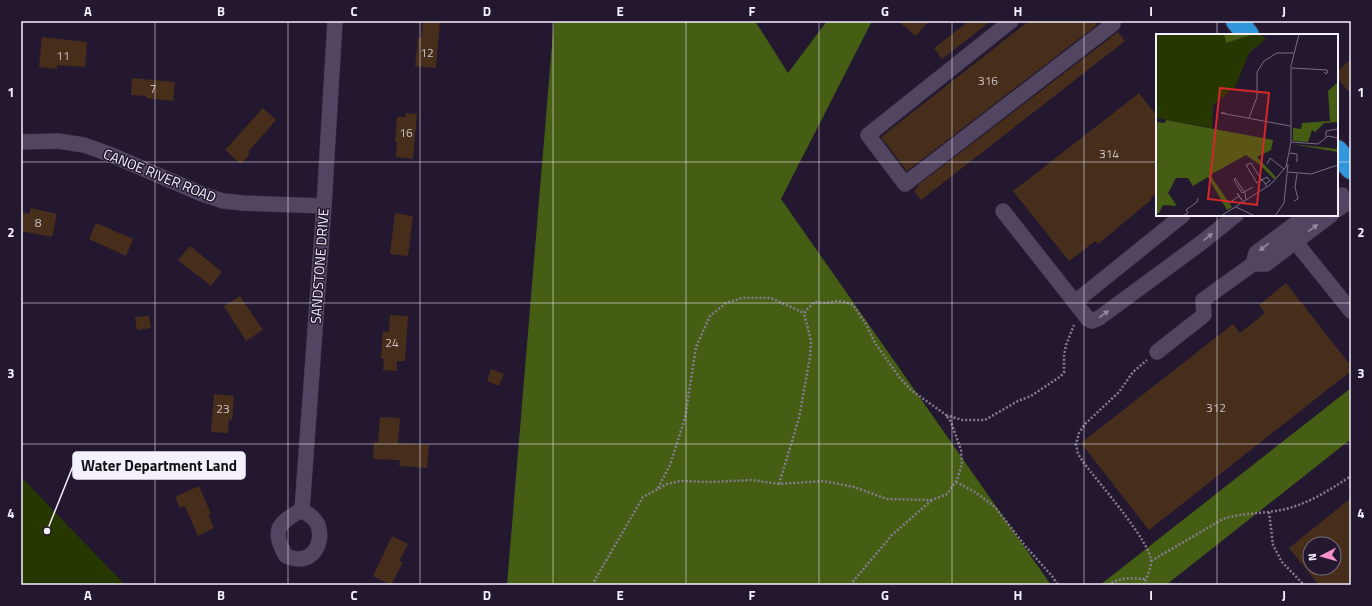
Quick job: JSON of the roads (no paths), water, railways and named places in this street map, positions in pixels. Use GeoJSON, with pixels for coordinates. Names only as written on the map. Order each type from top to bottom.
{"type":"FeatureCollection","features":[{"type":"Feature","properties":{"kind":"highway"},"geometry":{"type":"LineString","coordinates":[[1237,21],[1247,34]]}},
{"type":"Feature","properties":{"kind":"highway"},"geometry":{"type":"LineString","coordinates":[[1338,151],[1351,168]]}},
{"type":"Feature","properties":{"kind":"street","name":"SANDSTONE DRIVE"},"geometry":{"type":"LineString","coordinates":[[302,510],[324,206],[335,21]]}},
{"type":"Feature","properties":{"kind":"street"},"geometry":{"type":"LineString","coordinates":[[1011,21],[868,135],[905,184],[1113,24],[1110,21]]}},
{"type":"Feature","properties":{"kind":"street","name":"CANOE RIVER ROAD"},"geometry":{"type":"LineString","coordinates":[[21,142],[58,141],[84,145],[109,154],[202,194],[224,201],[324,206]]}},
{"type":"Feature","properties":{"kind":"street"},"geometry":{"type":"LineString","coordinates":[[1338,209],[1344,205],[1343,193]]}},
{"type":"Feature","properties":{"kind":"street"},"geometry":{"type":"LineString","coordinates":[[1004,211],[1090,321],[1094,320],[1201,243],[1235,216]]}},
{"type":"Feature","properties":{"kind":"street"},"geometry":{"type":"LineString","coordinates":[[1075,302],[1182,216]]}},
{"type":"Feature","properties":{"kind":"street"},"geometry":{"type":"LineString","coordinates":[[1157,352],[1204,315],[1203,300],[1253,264],[1266,264],[1306,216]]}},
{"type":"Feature","properties":{"kind":"street"},"geometry":{"type":"LineString","coordinates":[[1290,236],[1329,216]]}},
{"type":"Feature","properties":{"kind":"street"},"geometry":{"type":"LineString","coordinates":[[1290,236],[1351,311]]}},
{"type":"Feature","properties":{"kind":"place","name":"Water Department Land"},"geometry":{"type":"Point","coordinates":[47,531]}}]}
